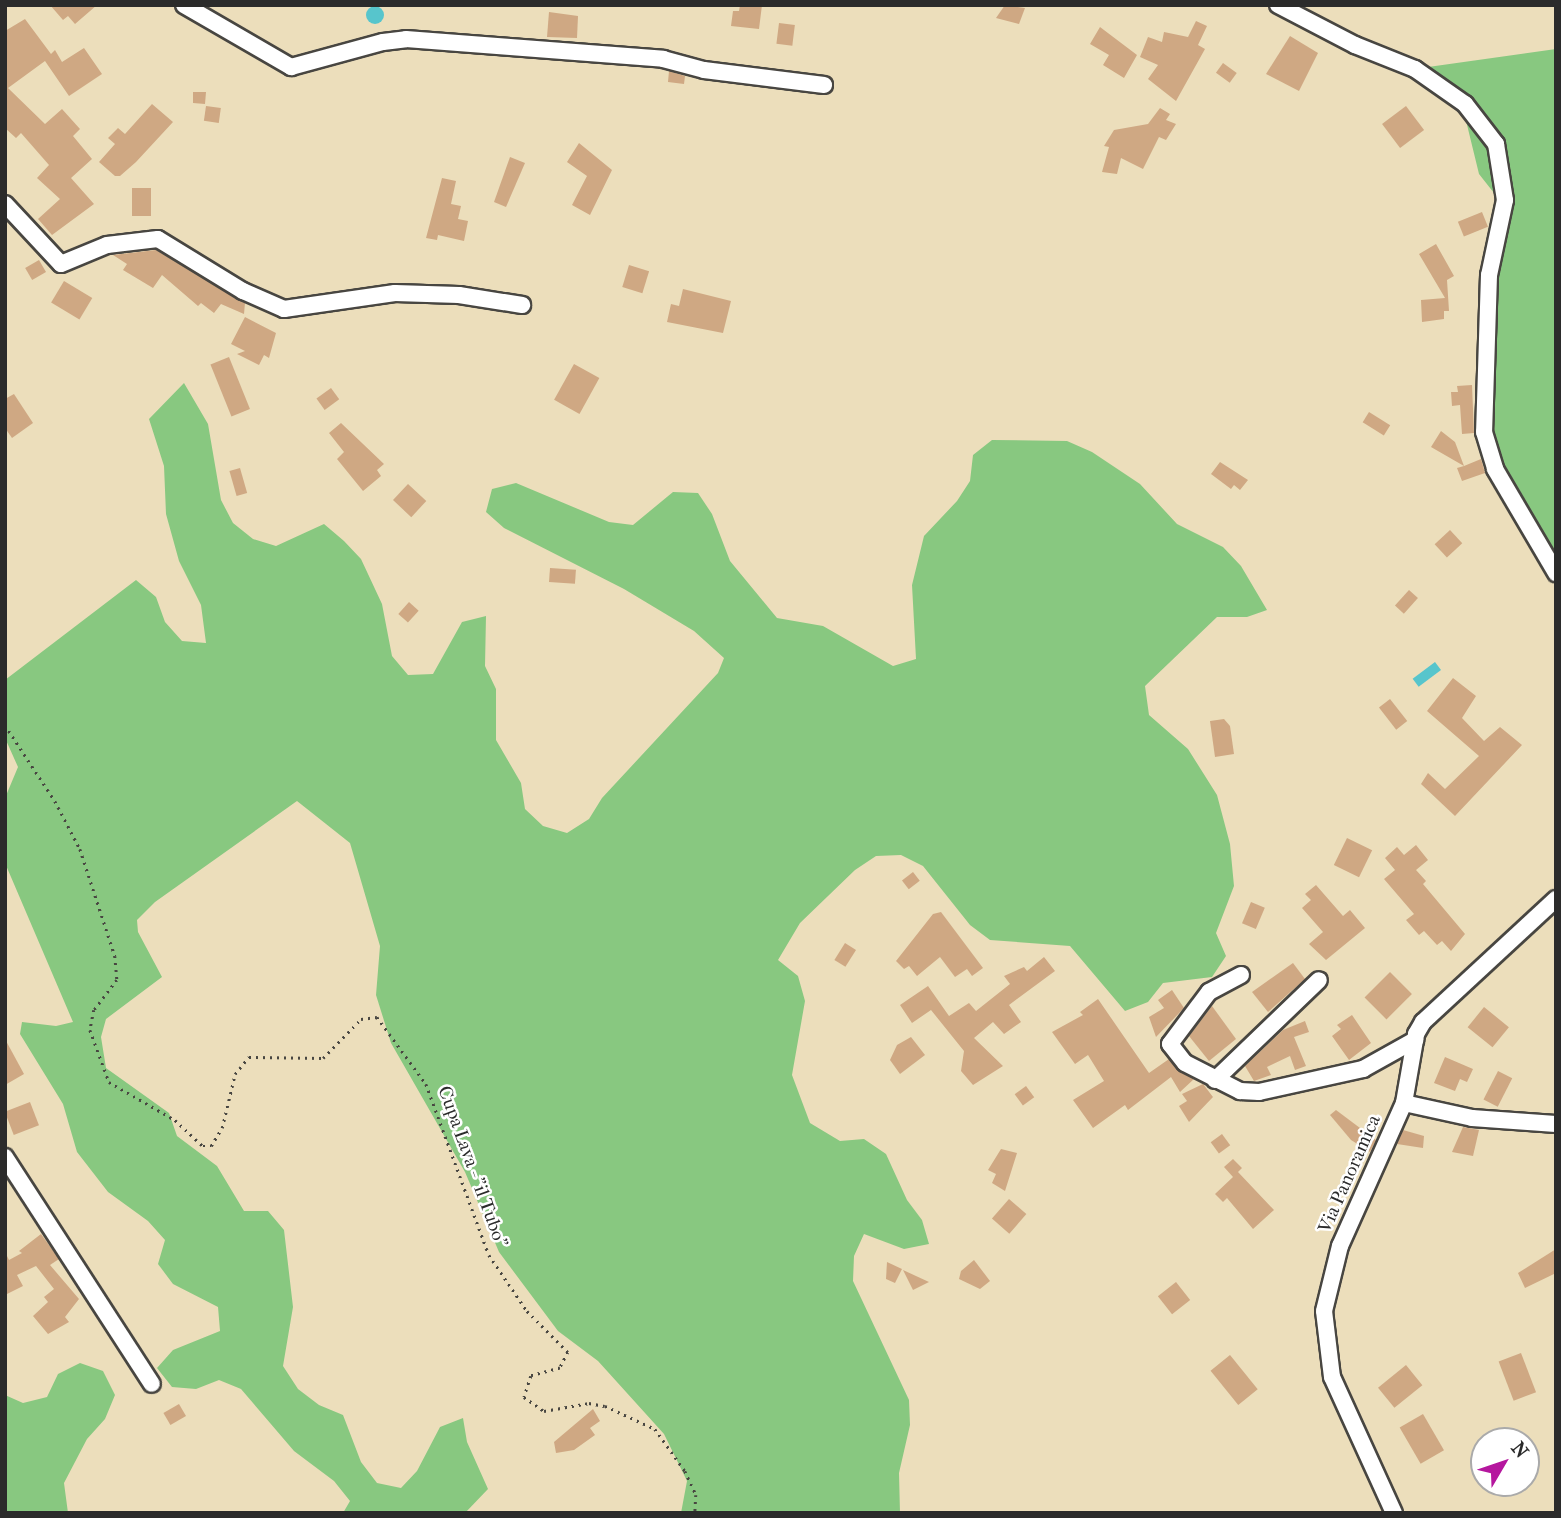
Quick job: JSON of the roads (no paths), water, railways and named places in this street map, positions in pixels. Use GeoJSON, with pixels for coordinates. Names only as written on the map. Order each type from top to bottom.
{"type":"FeatureCollection","features":[{"type":"Feature","properties":{"kind":"street"},"geometry":{"type":"LineString","coordinates":[[184,5],[291,67],[383,42],[406,40],[663,59],[704,70],[824,85]]}},
{"type":"Feature","properties":{"kind":"street"},"geometry":{"type":"LineString","coordinates":[[1278,5],[1355,45],[1415,69],[1465,104],[1496,144],[1505,200],[1489,275],[1484,432],[1495,469],[1556,573]]}},
{"type":"Feature","properties":{"kind":"street"},"geometry":{"type":"LineString","coordinates":[[5,204],[61,264],[107,245],[158,239],[243,291],[284,309],[394,293],[458,295],[522,305]]}},
{"type":"Feature","properties":{"kind":"street","name":"Via Panoramica"},"geometry":{"type":"LineString","coordinates":[[1394,1513],[1332,1377],[1324,1311],[1340,1246],[1404,1103],[1415,1040],[1423,1022],[1556,899]]}},
{"type":"Feature","properties":{"kind":"street"},"geometry":{"type":"LineString","coordinates":[[1241,975],[1209,992],[1170,1044],[1185,1063],[1240,1091],[1259,1092],[1363,1069],[1415,1040]]}},
{"type":"Feature","properties":{"kind":"street"},"geometry":{"type":"LineString","coordinates":[[1215,1080],[1320,980]]}},
{"type":"Feature","properties":{"kind":"street"},"geometry":{"type":"LineString","coordinates":[[1404,1103],[1472,1118],[1556,1124]]}},
{"type":"Feature","properties":{"kind":"street"},"geometry":{"type":"LineString","coordinates":[[5,1157],[152,1384]]}},
{"type":"Feature","properties":{"kind":"water"},"geometry":{"type":"Polygon","coordinates":[[[375,6],[381,9],[384,15],[381,21],[375,24],[369,21],[366,15],[369,9],[375,6]]]}},
{"type":"Feature","properties":{"kind":"water"},"geometry":{"type":"Polygon","coordinates":[[[1435,662],[1441,670],[1419,687],[1413,679],[1435,662]]]}}]}
